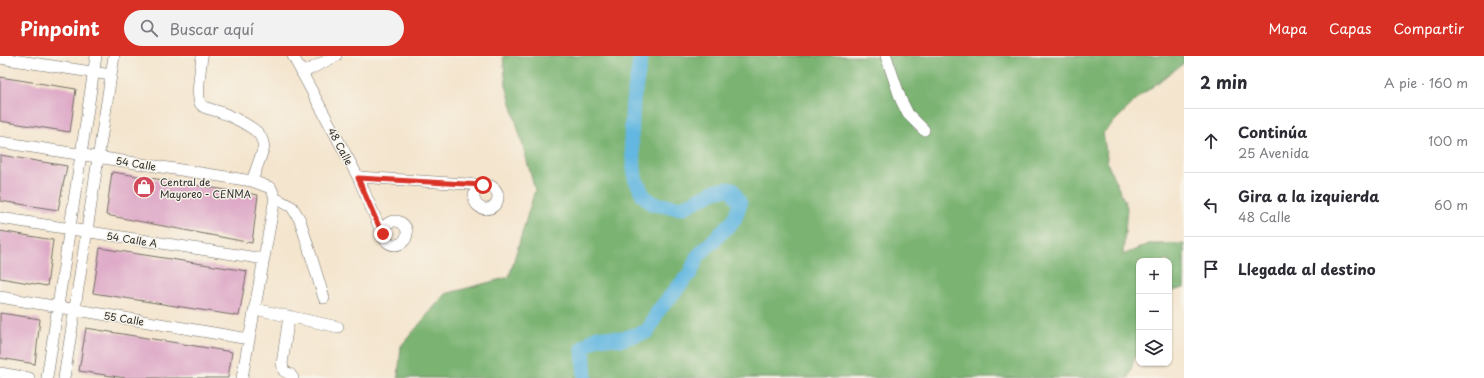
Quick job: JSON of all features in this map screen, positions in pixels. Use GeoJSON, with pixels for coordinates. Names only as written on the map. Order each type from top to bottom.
{"type":"FeatureCollection","features":[{"type":"Feature","properties":{"kind":"street"},"geometry":{"type":"LineString","coordinates":[[47,378],[96,56]]}},
{"type":"Feature","properties":{"kind":"street"},"geometry":{"type":"LineString","coordinates":[[64,378],[114,56]]}},
{"type":"Feature","properties":{"kind":"street"},"geometry":{"type":"LineString","coordinates":[[202,56],[199,88],[200,103],[207,108],[233,118],[258,133],[264,142],[264,147],[252,181]]}},
{"type":"Feature","properties":{"kind":"street","name":"48 Calle"},"geometry":{"type":"LineString","coordinates":[[293,56],[358,178],[384,238]]}},
{"type":"Feature","properties":{"kind":"street"},"geometry":{"type":"LineString","coordinates":[[302,73],[336,56]]}},
{"type":"Feature","properties":{"kind":"street"},"geometry":{"type":"LineString","coordinates":[[886,56],[901,100],[908,114],[924,130]]}},
{"type":"Feature","properties":{"kind":"street"},"geometry":{"type":"LineString","coordinates":[[0,58],[111,75]]}},
{"type":"Feature","properties":{"kind":"street","name":"54 Calle"},"geometry":{"type":"LineString","coordinates":[[0,142],[252,181],[273,193],[292,207],[300,220],[324,298]]}},
{"type":"Feature","properties":{"kind":"street"},"geometry":{"type":"LineString","coordinates":[[358,178],[483,185]]}},
{"type":"Feature","properties":{"kind":"street"},"geometry":{"type":"LineString","coordinates":[[242,378],[264,259],[273,193]]}},
{"type":"Feature","properties":{"kind":"street","name":"54 Calle A"},"geometry":{"type":"LineString","coordinates":[[0,218],[264,259]]}},
{"type":"Feature","properties":{"kind":"street","name":"55 Calle"},"geometry":{"type":"LineString","coordinates":[[0,297],[249,339]]}},
{"type":"Feature","properties":{"kind":"street"},"geometry":{"type":"LineString","coordinates":[[255,309],[338,327]]}},
{"type":"Feature","properties":{"kind":"street"},"geometry":{"type":"LineString","coordinates":[[290,316],[282,364],[284,371],[290,374],[293,378]]}},
{"type":"Feature","properties":{"kind":"street"},"geometry":{"type":"LineString","coordinates":[[0,373],[29,378]]}},
{"type":"Feature","properties":{"kind":"green space"},"geometry":{"type":"Polygon","coordinates":[[[503,56],[1184,56],[1184,63],[1140,96],[1103,133],[1108,165],[1127,207],[1123,255],[1149,244],[1184,244],[1184,288],[1172,291],[1172,258],[1136,258],[1136,355],[1128,378],[398,378],[401,346],[445,294],[509,277],[535,190],[506,85],[503,56]]]}},
{"type":"Feature","properties":{"kind":"building"},"geometry":{"type":"Polygon","coordinates":[[[0,77],[76,89],[70,132],[0,121],[0,77]]]}},
{"type":"Feature","properties":{"kind":"building"},"geometry":{"type":"Polygon","coordinates":[[[0,155],[67,166],[58,210],[0,201],[0,155]]]}},
{"type":"Feature","properties":{"kind":"building"},"geometry":{"type":"Polygon","coordinates":[[[112,172],[258,195],[252,243],[106,215],[112,172]]]}},
{"type":"Feature","properties":{"kind":"building"},"geometry":{"type":"Polygon","coordinates":[[[0,231],[53,240],[47,286],[0,278],[0,231]]]}},
{"type":"Feature","properties":{"kind":"building"},"geometry":{"type":"Polygon","coordinates":[[[100,248],[247,271],[239,316],[93,293],[100,248]]]}},
{"type":"Feature","properties":{"kind":"building"},"geometry":{"type":"Polygon","coordinates":[[[0,313],[40,319],[35,364],[0,358],[0,313]]]}},
{"type":"Feature","properties":{"kind":"building"},"geometry":{"type":"Polygon","coordinates":[[[86,328],[232,352],[228,378],[125,378],[79,371],[86,328]]]}},
{"type":"Feature","properties":{"kind":"waterway"},"geometry":{"type":"LineString","coordinates":[[585,378],[583,348],[597,337],[622,339],[648,331],[658,311],[691,272],[697,257],[734,220],[740,204],[732,189],[717,190],[682,208],[653,204],[643,195],[635,178],[631,139],[633,101],[641,56]]}},
{"type":"Feature","properties":{"kind":"place","name":"Central de Mayoreo - CENMA"},"geometry":{"type":"Point","coordinates":[144,187]}},
{"type":"Feature","properties":{"kind":"route"},"geometry":{"type":"LineString","coordinates":[[383,234],[384,238],[358,178],[483,185]]}}]}
